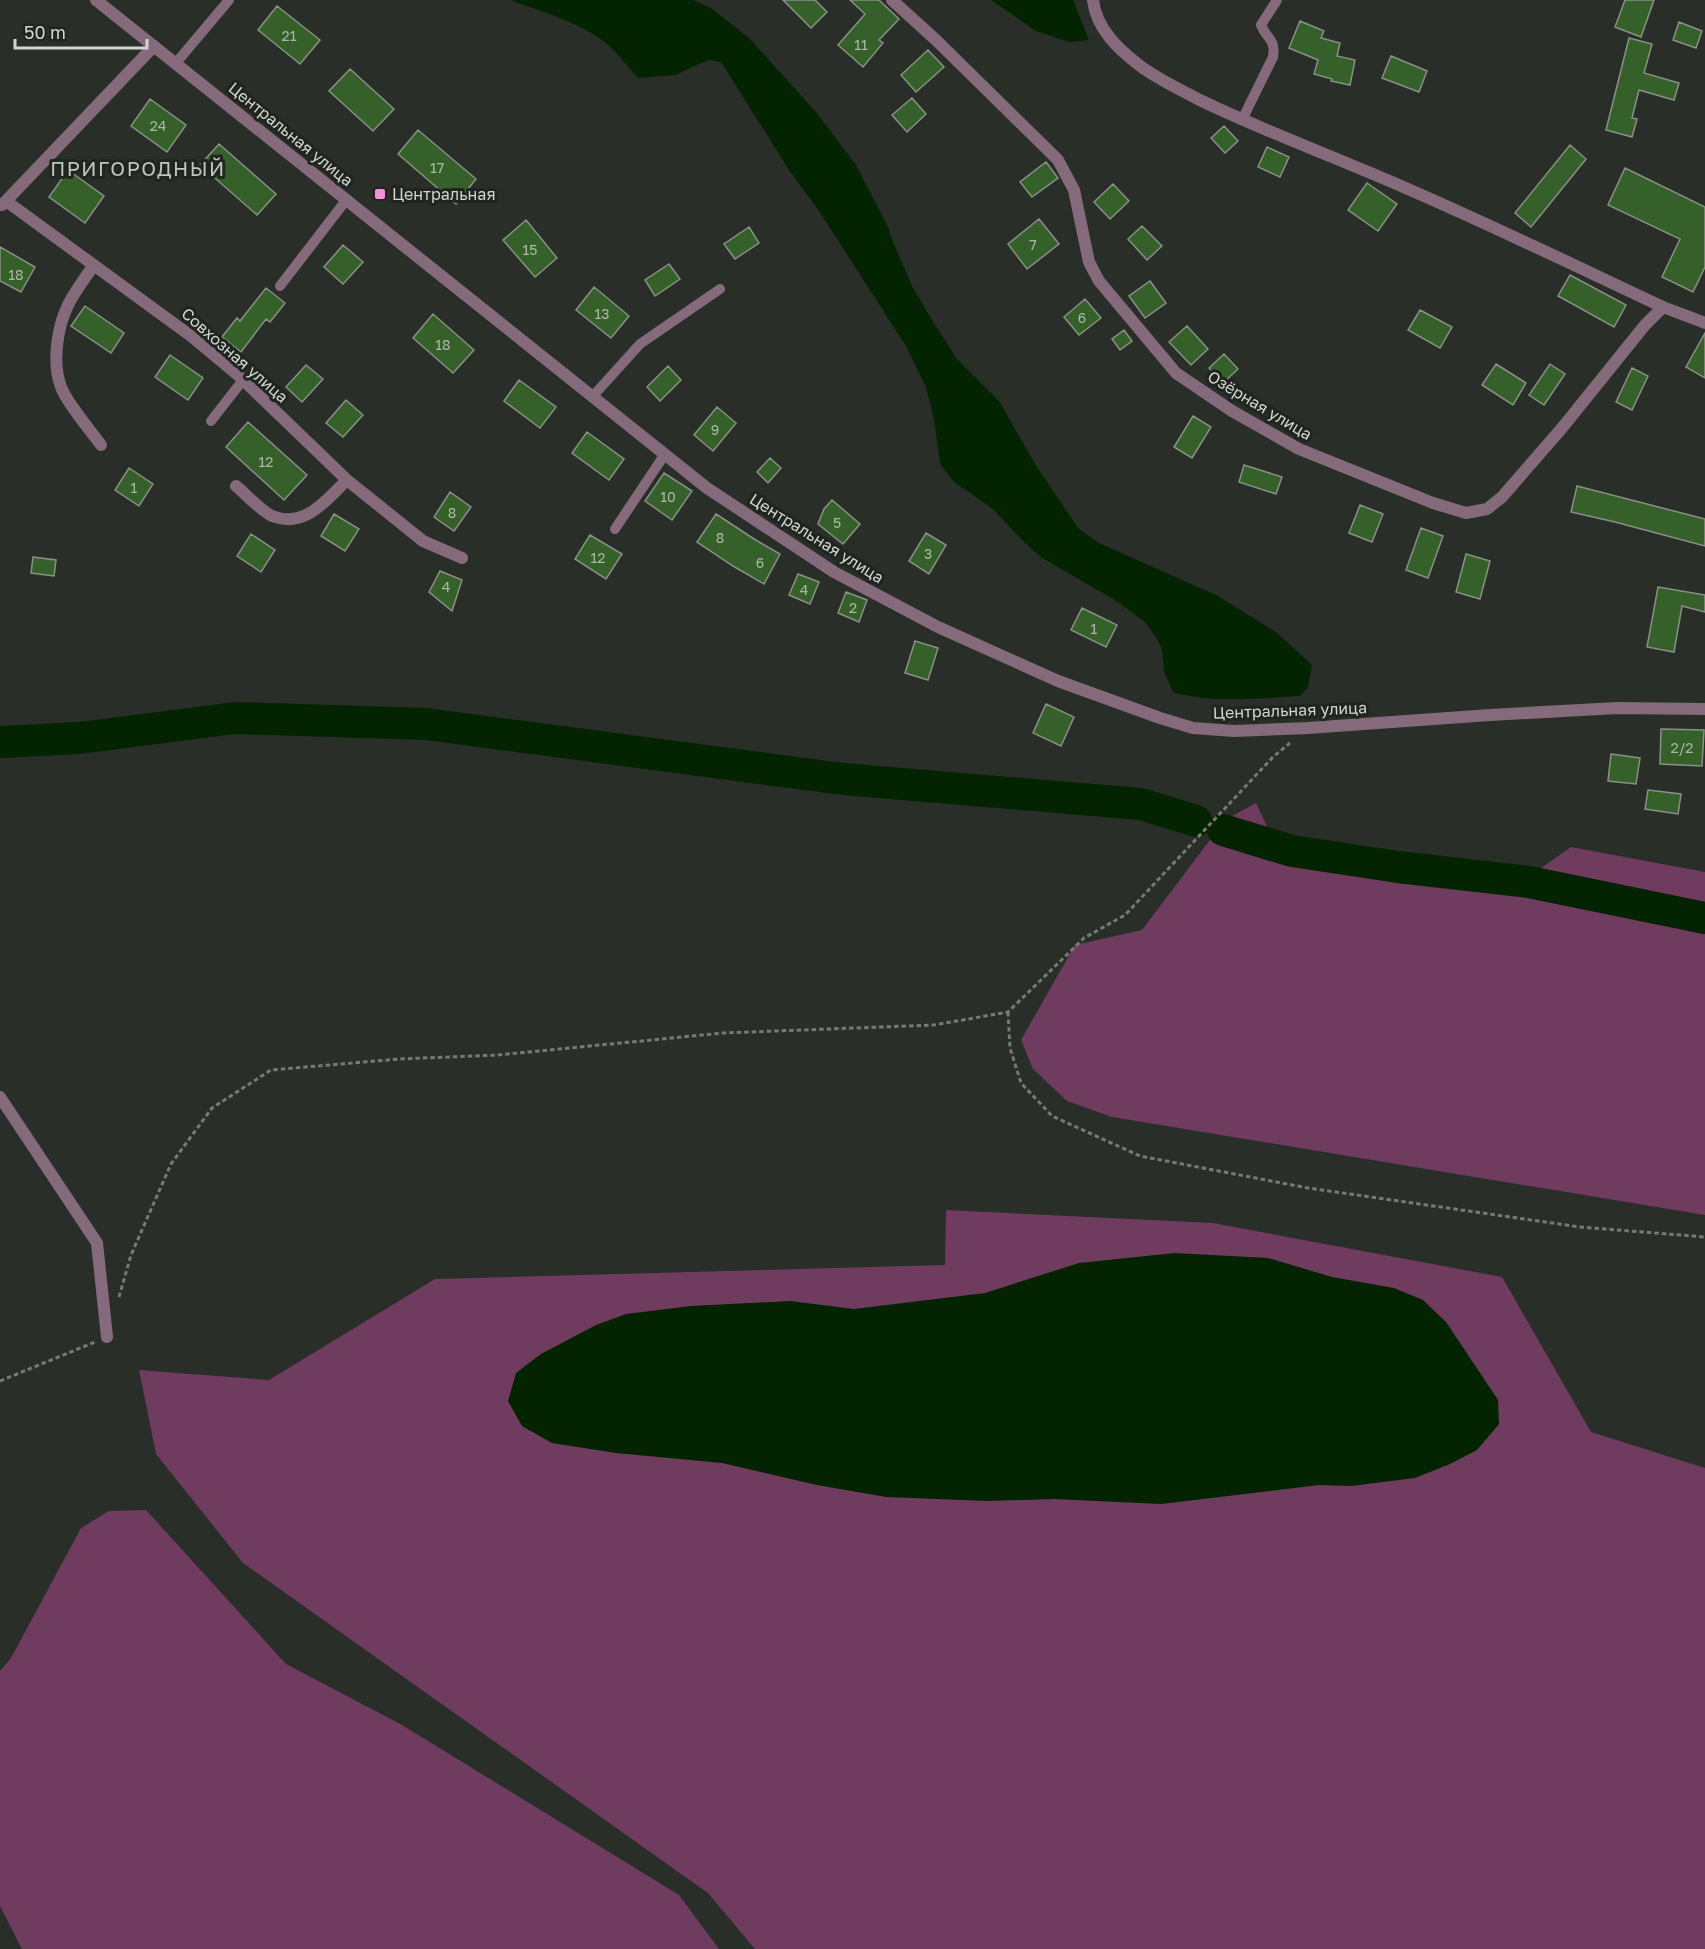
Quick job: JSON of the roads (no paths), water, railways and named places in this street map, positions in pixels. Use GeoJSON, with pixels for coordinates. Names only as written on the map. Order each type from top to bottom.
{"type":"FeatureCollection","features":[{"type":"Feature","properties":{"kind":"street","name":"Центральная улица"},"geometry":{"type":"LineString","coordinates":[[96,0],[707,488],[834,572],[938,627],[1058,681],[1193,728],[1234,731],[1617,708],[1705,709]]}},
{"type":"Feature","properties":{"kind":"street","name":"Озёрная улица"},"geometry":{"type":"LineString","coordinates":[[892,0],[1058,160],[1074,190],[1089,262],[1099,281],[1176,373],[1232,411],[1299,449],[1423,499],[1466,513],[1487,509],[1502,497],[1563,428],[1645,325],[1663,308]]}},
{"type":"Feature","properties":{"kind":"street"},"geometry":{"type":"LineString","coordinates":[[1093,0],[1100,25],[1113,42],[1140,66],[1186,93],[1242,120],[1412,191],[1663,308],[1705,323]]}},
{"type":"Feature","properties":{"kind":"street"},"geometry":{"type":"LineString","coordinates":[[3,204],[154,46]]}},
{"type":"Feature","properties":{"kind":"street","name":"Совхозная улица"},"geometry":{"type":"LineString","coordinates":[[3,204],[94,265],[191,336],[243,380],[346,480],[423,541],[462,558]]}},
{"type":"Feature","properties":{"kind":"street"},"geometry":{"type":"LineString","coordinates":[[94,265],[68,305],[61,324],[57,374],[61,389],[101,445]]}},
{"type":"Feature","properties":{"kind":"street"},"geometry":{"type":"LineString","coordinates":[[236,486],[270,515],[293,519],[311,514],[346,480]]}},
{"type":"Feature","properties":{"kind":"street"},"geometry":{"type":"LineString","coordinates":[[0,1097],[97,1243],[107,1337]]}},
{"type":"Feature","properties":{"kind":"lane"},"geometry":{"type":"LineString","coordinates":[[176,63],[229,0]]}},
{"type":"Feature","properties":{"kind":"lane"},"geometry":{"type":"LineString","coordinates":[[1242,120],[1273,57],[1275,47],[1271,38],[1263,32],[1261,25],[1277,0]]}},
{"type":"Feature","properties":{"kind":"lane"},"geometry":{"type":"LineString","coordinates":[[280,286],[346,200]]}},
{"type":"Feature","properties":{"kind":"lane"},"geometry":{"type":"LineString","coordinates":[[593,396],[640,344],[720,289]]}},
{"type":"Feature","properties":{"kind":"lane"},"geometry":{"type":"LineString","coordinates":[[211,421],[243,380]]}},
{"type":"Feature","properties":{"kind":"lane"},"geometry":{"type":"LineString","coordinates":[[615,529],[665,454]]}},
{"type":"Feature","properties":{"kind":"waterway"},"geometry":{"type":"LineString","coordinates":[[0,742],[80,738],[235,718],[426,724],[843,779],[1141,804],[1196,821]]}},
{"type":"Feature","properties":{"kind":"waterway"},"geometry":{"type":"LineString","coordinates":[[1223,830],[1292,851],[1398,867],[1529,882],[1705,918]]}},
{"type":"Feature","properties":{"kind":"place","name":"Центральная"},"geometry":{"type":"Point","coordinates":[380,194]}},
{"type":"Feature","properties":{"kind":"district","name":"ПРИГОРОДНЫЙ"},"geometry":{"type":"Point","coordinates":[138,168]}}]}
